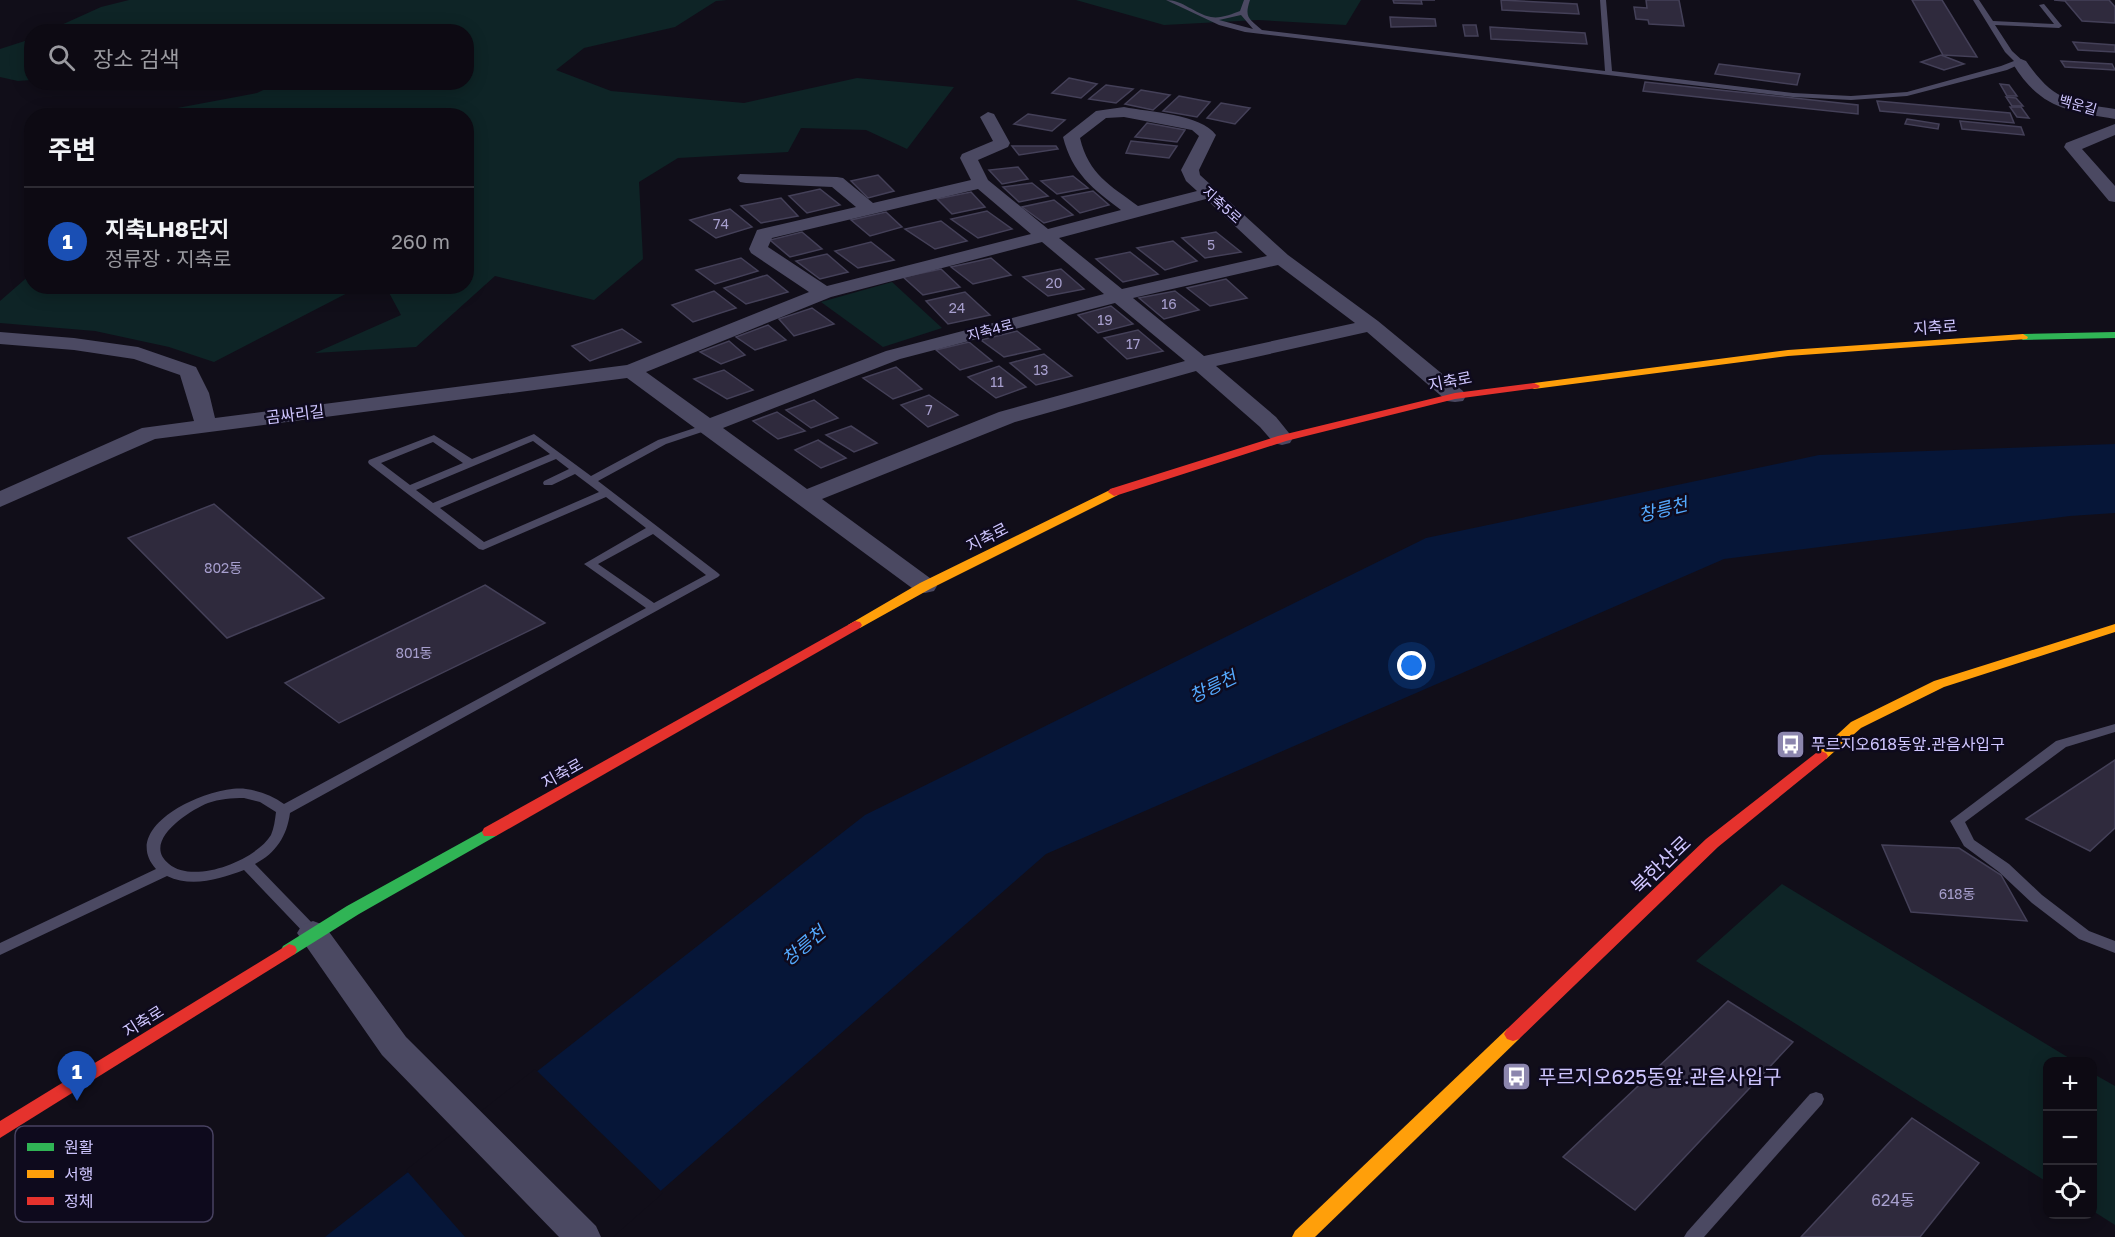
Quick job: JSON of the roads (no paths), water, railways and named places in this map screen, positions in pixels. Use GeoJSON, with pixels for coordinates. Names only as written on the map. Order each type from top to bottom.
{"type":"FeatureCollection","features":[{"type":"Feature","properties":{"kind":"street","name":"백운길"},"geometry":{"type":"LineString","coordinates":[[2020,63],[2037,87],[2053,98],[2084,108],[2115,114]]}},
{"type":"Feature","properties":{"kind":"street","name":"지축5로"},"geometry":{"type":"LineString","coordinates":[[1134,211],[1088,177],[1075,159],[1071,137],[1102,114],[1124,112],[1197,126],[1208,135],[1190,170],[1192,177],[1281,259],[1371,325],[1455,396]]}},
{"type":"Feature","properties":{"kind":"street"},"geometry":{"type":"LineString","coordinates":[[988,117],[1002,143],[968,158],[981,183],[1200,363],[1268,422],[1282,438]]}},
{"type":"Feature","properties":{"kind":"street","name":"백운길"},"geometry":{"type":"LineString","coordinates":[[2115,129],[2072,147],[2115,197]]}},
{"type":"Feature","properties":{"kind":"street"},"geometry":{"type":"LineString","coordinates":[[746,178],[837,182],[870,209]]}},
{"type":"Feature","properties":{"kind":"street"},"geometry":{"type":"LineString","coordinates":[[824,293],[758,249],[764,234],[981,183]]}},
{"type":"Feature","properties":{"kind":"street"},"geometry":{"type":"LineString","coordinates":[[631,371],[824,293],[1209,193]]}},
{"type":"Feature","properties":{"kind":"street","name":"지축4로"},"geometry":{"type":"LineString","coordinates":[[707,427],[893,355],[1117,296],[1281,259]]}},
{"type":"Feature","properties":{"kind":"street"},"geometry":{"type":"LineString","coordinates":[[805,498],[1006,417],[1200,363],[1371,325]]}},
{"type":"Feature","properties":{"kind":"street","name":"지축로"},"geometry":{"type":"LineString","coordinates":[[0,1130],[313,933],[925,586],[1108,494],[1282,438],[1455,396],[1788,353],[2043,336],[2115,335]]}},
{"type":"Feature","properties":{"kind":"street"},"geometry":{"type":"LineString","coordinates":[[0,338],[74,344],[138,354],[189,371],[198,393],[206,426]]}},
{"type":"Feature","properties":{"kind":"street"},"geometry":{"type":"LineString","coordinates":[[631,371],[925,586]]}},
{"type":"Feature","properties":{"kind":"street","name":"곰싸리길"},"geometry":{"type":"LineString","coordinates":[[0,500],[150,433],[631,371]]}},
{"type":"Feature","properties":{"kind":"street","name":"북한산로"},"geometry":{"type":"LineString","coordinates":[[1302,1237],[1712,843],[1786,785],[1856,725],[1939,684],[2115,628]]}},
{"type":"Feature","properties":{"kind":"street"},"geometry":{"type":"LineString","coordinates":[[313,933],[394,1046],[583,1237]]}},
{"type":"Feature","properties":{"kind":"lane"},"geometry":{"type":"LineString","coordinates":[[1169,0],[1228,27],[1260,32],[1793,95],[1860,98],[1923,91],[2020,63],[1976,0]]}},
{"type":"Feature","properties":{"kind":"lane"},"geometry":{"type":"LineString","coordinates":[[1247,0],[1243,12],[1245,18],[1260,32]]}},
{"type":"Feature","properties":{"kind":"lane"},"geometry":{"type":"LineString","coordinates":[[1603,0],[1609,74]]}},
{"type":"Feature","properties":{"kind":"lane"},"geometry":{"type":"LineString","coordinates":[[1990,23],[2059,26],[2042,5]]}},
{"type":"Feature","properties":{"kind":"lane"},"geometry":{"type":"LineString","coordinates":[[1209,20],[1232,17],[1243,12]]}},
{"type":"Feature","properties":{"kind":"lane"},"geometry":{"type":"LineString","coordinates":[[590,481],[662,442],[707,427]]}},
{"type":"Feature","properties":{"kind":"lane"},"geometry":{"type":"LineString","coordinates":[[283,811],[714,575],[534,437],[407,490]]}},
{"type":"Feature","properties":{"kind":"lane"},"geometry":{"type":"LineString","coordinates":[[471,462],[434,438],[373,462],[483,547],[606,493]]}},
{"type":"Feature","properties":{"kind":"lane"},"geometry":{"type":"LineString","coordinates":[[431,508],[557,455]]}},
{"type":"Feature","properties":{"kind":"lane"},"geometry":{"type":"LineString","coordinates":[[548,483],[576,470]]}},
{"type":"Feature","properties":{"kind":"lane"},"geometry":{"type":"LineString","coordinates":[[653,529],[590,564],[654,608]]}},
{"type":"Feature","properties":{"kind":"lane"},"geometry":{"type":"LineString","coordinates":[[2115,728],[2061,744],[1957,821],[1969,843],[2004,868],[2037,898],[2084,935],[2115,947]]}},
{"type":"Feature","properties":{"kind":"lane"},"geometry":{"type":"LineString","coordinates":[[244,793],[261,796],[283,811],[282,825],[276,839],[264,852],[246,864],[225,872],[203,876],[183,875],[166,870],[157,860],[154,848],[158,834],[185,808],[203,800],[224,794],[244,793]]}},
{"type":"Feature","properties":{"kind":"lane"},"geometry":{"type":"LineString","coordinates":[[246,864],[313,933]]}},
{"type":"Feature","properties":{"kind":"lane"},"geometry":{"type":"LineString","coordinates":[[0,949],[166,870]]}},
{"type":"Feature","properties":{"kind":"lane"},"geometry":{"type":"LineString","coordinates":[[1693,1237],[1816,1099]]}},
{"type":"Feature","properties":{"kind":"water","name":"창릉천"},"geometry":{"type":"Polygon","coordinates":[[[2115,444],[2115,513],[2070,516],[1724,559],[1046,854],[608,1237],[325,1237],[865,815],[1426,538],[1819,455],[2115,444]]]}},
{"type":"Feature","properties":{"kind":"place","name":"푸르지오618동앞.관음사입구"},"geometry":{"type":"Point","coordinates":[1790,744]}},
{"type":"Feature","properties":{"kind":"place","name":"푸르지오625동앞.관음사입구"},"geometry":{"type":"Point","coordinates":[1517,1077]}},
{"type":"Feature","properties":{"kind":"place","name":"지축LH8단지"},"geometry":{"type":"Point","coordinates":[77,1101]}}]}
